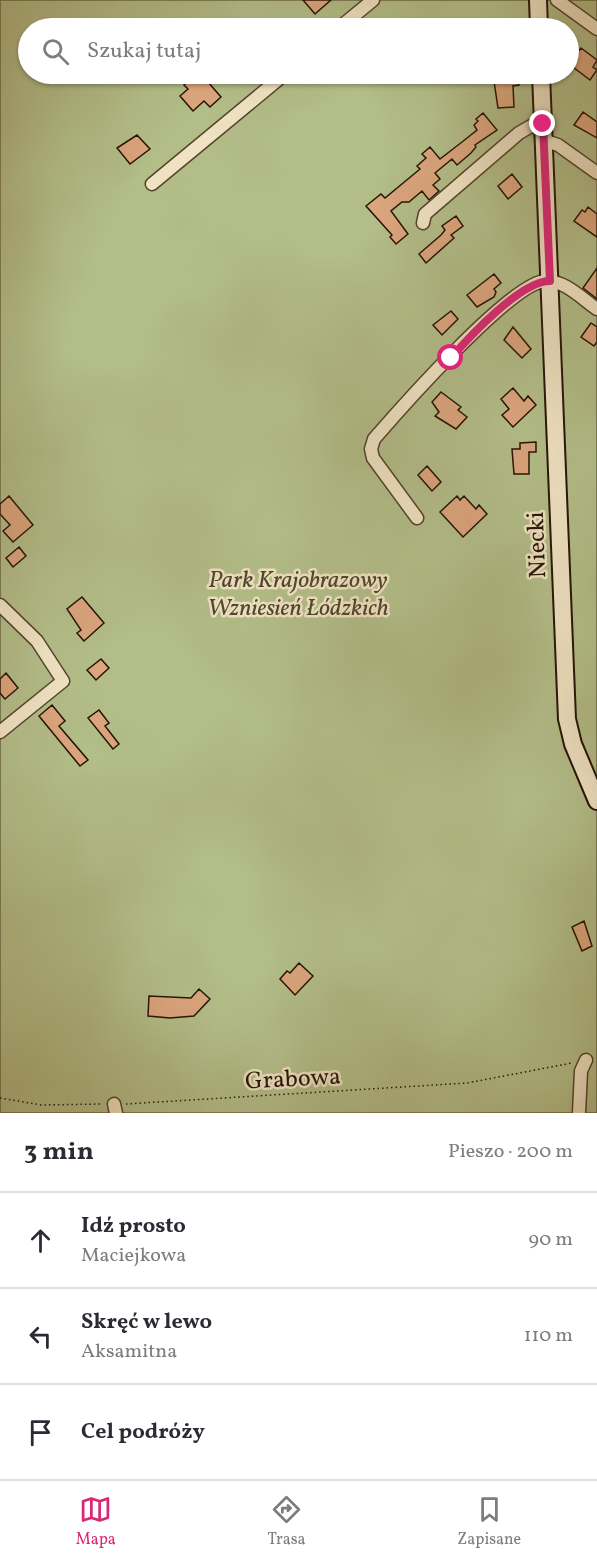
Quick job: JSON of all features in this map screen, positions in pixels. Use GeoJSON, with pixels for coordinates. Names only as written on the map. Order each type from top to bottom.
{"type":"FeatureCollection","features":[{"type":"Feature","properties":{"kind":"street"},"geometry":{"type":"LineString","coordinates":[[351,18],[373,0]]}},
{"type":"Feature","properties":{"kind":"street"},"geometry":{"type":"LineString","coordinates":[[538,0],[539,18]]}},
{"type":"Feature","properties":{"kind":"street"},"geometry":{"type":"LineString","coordinates":[[557,0],[597,29]]}},
{"type":"Feature","properties":{"kind":"street"},"geometry":{"type":"LineString","coordinates":[[152,184],[273,84]]}},
{"type":"Feature","properties":{"kind":"street","name":"Niecki"},"geometry":{"type":"LineString","coordinates":[[541,84],[567,719],[573,744],[597,801]]}},
{"type":"Feature","properties":{"kind":"street"},"geometry":{"type":"LineString","coordinates":[[423,223],[425,213],[527,128],[543,132],[597,173]]}},
{"type":"Feature","properties":{"kind":"street"},"geometry":{"type":"LineString","coordinates":[[417,518],[373,458],[371,449],[374,439],[468,339],[529,287],[550,281],[566,287],[597,309]]}},
{"type":"Feature","properties":{"kind":"street"},"geometry":{"type":"LineString","coordinates":[[0,605],[37,641],[63,681],[0,732]]}},
{"type":"Feature","properties":{"kind":"street"},"geometry":{"type":"LineString","coordinates":[[579,1113],[581,1071],[586,1060]]}},
{"type":"Feature","properties":{"kind":"path","name":"Grabowa"},"geometry":{"type":"LineString","coordinates":[[0,1098],[41,1105],[115,1108],[467,1083],[586,1060]]}},
{"type":"Feature","properties":{"kind":"green space","name":"Park Krajobrazowy Wzniesień Łódzkich"},"geometry":{"type":"Polygon","coordinates":[[[0,0],[597,0],[597,1113],[0,1113],[0,0]]]}},
{"type":"Feature","properties":{"kind":"building"},"geometry":{"type":"Polygon","coordinates":[[[303,0],[331,0],[315,14],[303,0]]]}},
{"type":"Feature","properties":{"kind":"building"},"geometry":{"type":"Polygon","coordinates":[[[581,48],[597,60],[593,67],[597,70],[590,80],[579,72],[581,48]]]}},
{"type":"Feature","properties":{"kind":"building"},"geometry":{"type":"Polygon","coordinates":[[[210,84],[221,97],[210,107],[204,101],[193,111],[180,96],[188,89],[184,85],[210,84]]]}},
{"type":"Feature","properties":{"kind":"building"},"geometry":{"type":"Polygon","coordinates":[[[494,84],[519,84],[513,86],[514,107],[498,108],[494,84]]]}},
{"type":"Feature","properties":{"kind":"building"},"geometry":{"type":"Polygon","coordinates":[[[583,112],[597,122],[597,138],[574,125],[583,112]]]}},
{"type":"Feature","properties":{"kind":"building"},"geometry":{"type":"Polygon","coordinates":[[[483,113],[497,130],[475,145],[471,153],[457,165],[452,159],[435,173],[440,179],[433,185],[439,191],[429,200],[422,191],[409,202],[402,202],[391,211],[408,234],[396,244],[390,237],[392,235],[366,206],[381,194],[385,198],[420,169],[417,166],[426,158],[422,154],[430,147],[440,159],[462,142],[477,130],[474,125],[478,121],[476,119],[483,113]]]}},
{"type":"Feature","properties":{"kind":"building"},"geometry":{"type":"Polygon","coordinates":[[[137,135],[150,149],[130,164],[117,148],[137,135]]]}},
{"type":"Feature","properties":{"kind":"building"},"geometry":{"type":"Polygon","coordinates":[[[512,174],[522,187],[508,199],[498,186],[512,174]]]}},
{"type":"Feature","properties":{"kind":"building"},"geometry":{"type":"Polygon","coordinates":[[[588,207],[597,214],[597,237],[574,221],[582,210],[585,212],[588,207]]]}},
{"type":"Feature","properties":{"kind":"building"},"geometry":{"type":"Polygon","coordinates":[[[456,216],[463,226],[451,235],[454,238],[426,263],[419,254],[441,235],[445,230],[442,226],[456,216]]]}},
{"type":"Feature","properties":{"kind":"building"},"geometry":{"type":"Polygon","coordinates":[[[597,268],[597,299],[583,288],[597,268]]]}},
{"type":"Feature","properties":{"kind":"building"},"geometry":{"type":"Polygon","coordinates":[[[494,274],[501,283],[494,289],[496,292],[494,297],[477,307],[467,295],[494,274]]]}},
{"type":"Feature","properties":{"kind":"building"},"geometry":{"type":"Polygon","coordinates":[[[451,311],[458,319],[442,335],[433,325],[451,311]]]}},
{"type":"Feature","properties":{"kind":"building"},"geometry":{"type":"Polygon","coordinates":[[[591,323],[597,327],[597,342],[594,346],[581,337],[591,323]]]}},
{"type":"Feature","properties":{"kind":"building"},"geometry":{"type":"Polygon","coordinates":[[[513,327],[531,349],[522,358],[504,340],[513,327]]]}},
{"type":"Feature","properties":{"kind":"building"},"geometry":{"type":"Polygon","coordinates":[[[513,388],[524,401],[528,396],[536,405],[513,427],[502,415],[509,409],[501,399],[513,388]]]}},
{"type":"Feature","properties":{"kind":"building"},"geometry":{"type":"Polygon","coordinates":[[[441,392],[461,407],[458,410],[467,417],[456,429],[435,416],[439,412],[432,402],[441,392]]]}},
{"type":"Feature","properties":{"kind":"building"},"geometry":{"type":"Polygon","coordinates":[[[536,442],[536,452],[529,452],[529,474],[514,474],[512,449],[520,449],[520,443],[536,442]]]}},
{"type":"Feature","properties":{"kind":"building"},"geometry":{"type":"Polygon","coordinates":[[[427,466],[441,482],[432,491],[418,475],[427,466]]]}},
{"type":"Feature","properties":{"kind":"building"},"geometry":{"type":"Polygon","coordinates":[[[9,496],[33,525],[13,542],[3,531],[10,525],[0,514],[0,504],[9,496]]]}},
{"type":"Feature","properties":{"kind":"building"},"geometry":{"type":"Polygon","coordinates":[[[457,496],[460,500],[464,496],[476,509],[479,505],[487,514],[463,537],[440,512],[457,496]]]}},
{"type":"Feature","properties":{"kind":"building"},"geometry":{"type":"Polygon","coordinates":[[[19,547],[26,556],[13,567],[6,558],[19,547]]]}},
{"type":"Feature","properties":{"kind":"building"},"geometry":{"type":"Polygon","coordinates":[[[82,597],[104,623],[84,641],[77,633],[81,630],[67,609],[82,597]]]}},
{"type":"Feature","properties":{"kind":"building"},"geometry":{"type":"Polygon","coordinates":[[[101,659],[109,668],[96,680],[87,670],[101,659]]]}},
{"type":"Feature","properties":{"kind":"building"},"geometry":{"type":"Polygon","coordinates":[[[6,673],[18,688],[5,699],[0,693],[0,679],[6,673]]]}},
{"type":"Feature","properties":{"kind":"building"},"geometry":{"type":"Polygon","coordinates":[[[52,705],[65,721],[59,726],[88,760],[80,766],[39,716],[52,705]]]}},
{"type":"Feature","properties":{"kind":"building"},"geometry":{"type":"Polygon","coordinates":[[[99,710],[109,723],[105,726],[119,744],[113,749],[88,718],[99,710]]]}},
{"type":"Feature","properties":{"kind":"building"},"geometry":{"type":"Polygon","coordinates":[[[584,921],[592,946],[582,951],[572,927],[584,921]]]}},
{"type":"Feature","properties":{"kind":"building"},"geometry":{"type":"Polygon","coordinates":[[[299,963],[313,976],[295,995],[280,979],[287,971],[290,973],[299,963]]]}},
{"type":"Feature","properties":{"kind":"building"},"geometry":{"type":"Polygon","coordinates":[[[199,989],[210,999],[194,1016],[170,1018],[148,1016],[149,996],[191,998],[199,989]]]}},
{"type":"Feature","properties":{"kind":"route"},"geometry":{"type":"LineString","coordinates":[[451,358],[468,339],[529,287],[550,281],[543,124]]}}]}
